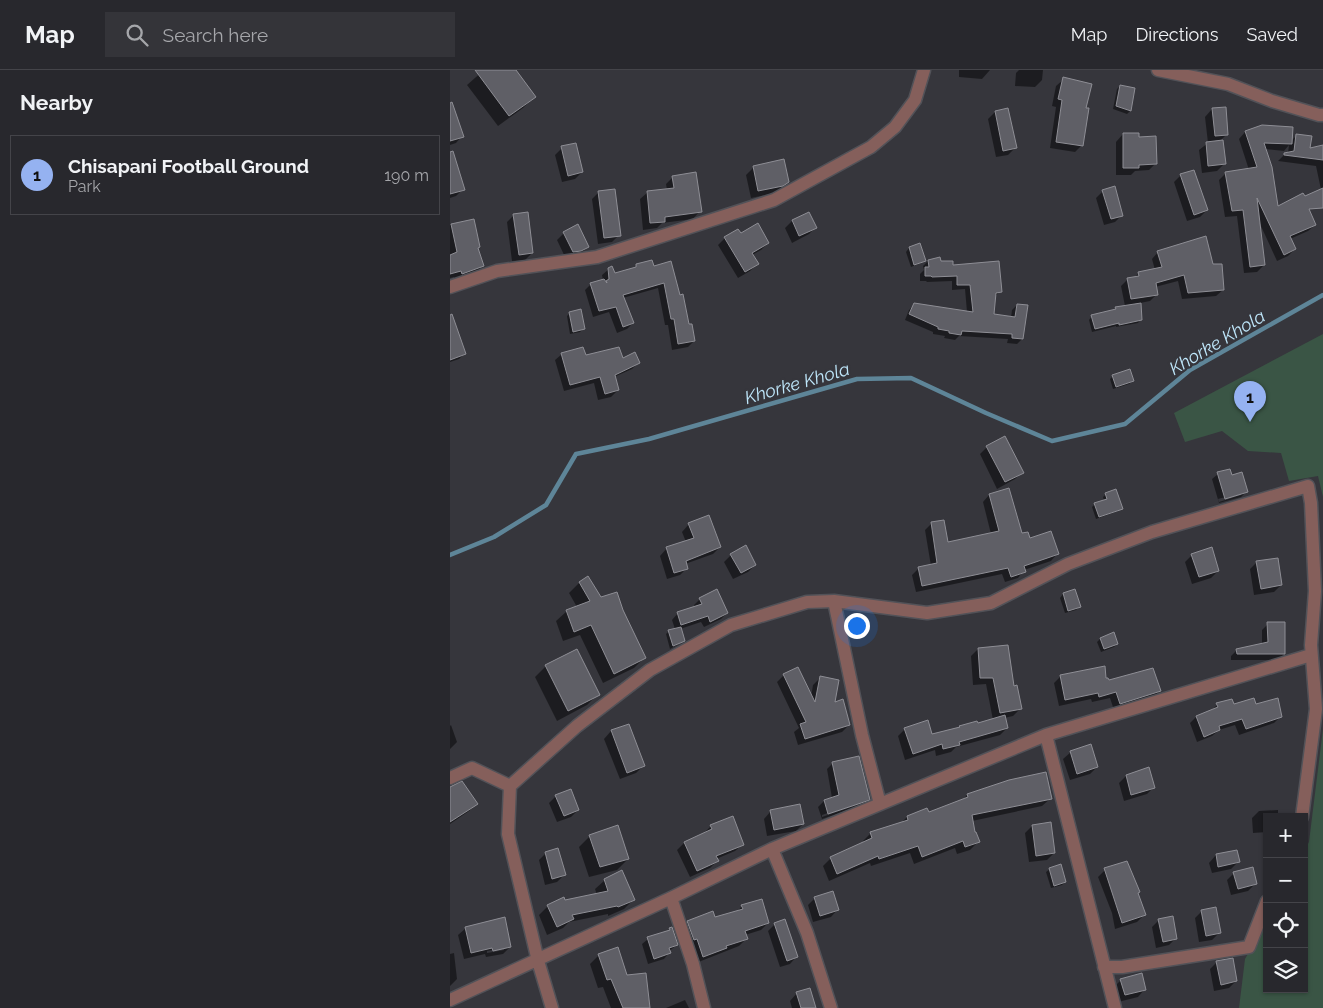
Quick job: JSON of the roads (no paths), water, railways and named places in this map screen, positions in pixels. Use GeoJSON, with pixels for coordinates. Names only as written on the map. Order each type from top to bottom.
{"type":"FeatureCollection","features":[{"type":"Feature","properties":{"kind":"street"},"geometry":{"type":"LineString","coordinates":[[450,287],[497,271],[597,256],[774,200],[871,147],[894,128],[915,100],[924,70]]}},
{"type":"Feature","properties":{"kind":"street"},"geometry":{"type":"LineString","coordinates":[[1158,70],[1228,84],[1272,101],[1323,115]]}},
{"type":"Feature","properties":{"kind":"street"},"geometry":{"type":"LineString","coordinates":[[552,1008],[538,961],[508,834],[510,786],[577,726],[650,670],[731,625],[807,602],[834,601],[926,613],[991,603],[1068,564],[1143,536],[1308,486],[1311,503],[1315,590],[1311,629],[1311,655],[1316,710],[1303,813]]}},
{"type":"Feature","properties":{"kind":"street"},"geometry":{"type":"LineString","coordinates":[[834,601],[862,735],[880,804]]}},
{"type":"Feature","properties":{"kind":"street"},"geometry":{"type":"LineString","coordinates":[[450,1000],[538,961],[772,849],[1046,736],[1311,655]]}},
{"type":"Feature","properties":{"kind":"street"},"geometry":{"type":"LineString","coordinates":[[1046,736],[1115,1008]]}},
{"type":"Feature","properties":{"kind":"street"},"geometry":{"type":"LineString","coordinates":[[450,778],[472,768],[510,786]]}},
{"type":"Feature","properties":{"kind":"street"},"geometry":{"type":"LineString","coordinates":[[772,849],[807,932],[831,1008]]}},
{"type":"Feature","properties":{"kind":"street"},"geometry":{"type":"LineString","coordinates":[[671,898],[693,964],[704,1008]]}},
{"type":"Feature","properties":{"kind":"street"},"geometry":{"type":"LineString","coordinates":[[1104,968],[1122,967],[1249,947],[1266,903]]}},
{"type":"Feature","properties":{"kind":"waterway","name":"Khorke Khola"},"geometry":{"type":"LineString","coordinates":[[450,555],[494,537],[546,505],[576,454],[649,439],[857,379],[911,378],[1052,441],[1125,424],[1190,370],[1323,295]]}},
{"type":"Feature","properties":{"kind":"place","name":"Chisapani Football Ground"},"geometry":{"type":"Point","coordinates":[1250,422]}}]}
